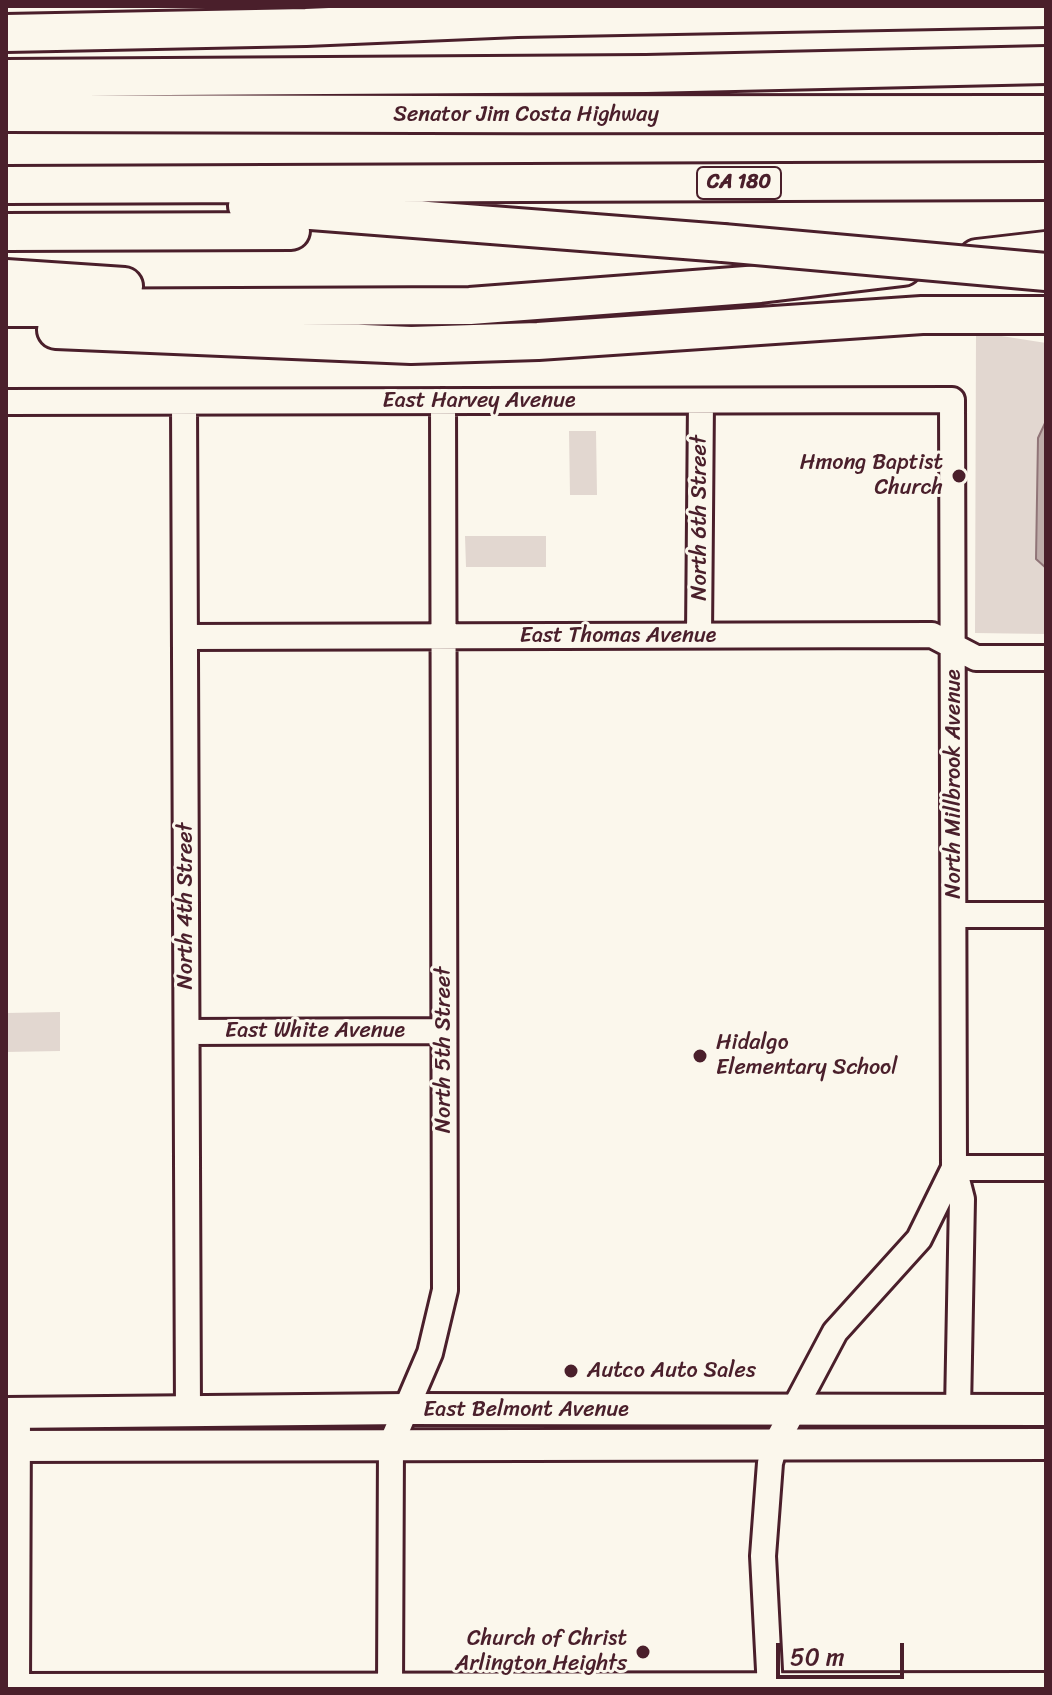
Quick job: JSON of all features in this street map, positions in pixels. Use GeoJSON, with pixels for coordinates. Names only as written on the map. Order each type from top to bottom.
{"type":"FeatureCollection","features":[{"type":"Feature","properties":{"kind":"highway"},"geometry":{"type":"LineString","coordinates":[[293,6],[517,18]]}},
{"type":"Feature","properties":{"kind":"highway"},"geometry":{"type":"LineString","coordinates":[[6,33],[306,27],[517,18],[1046,8]]}},
{"type":"Feature","properties":{"kind":"highway"},"geometry":{"type":"LineString","coordinates":[[6,78],[661,73],[1046,66]]}},
{"type":"Feature","properties":{"kind":"highway"},"geometry":{"type":"LineString","coordinates":[[470,114],[1046,66]]}},
{"type":"Feature","properties":{"kind":"highway","name":"Senator Jim Costa Highway"},"geometry":{"type":"LineString","coordinates":[[6,113],[590,116],[1046,114]]}},
{"type":"Feature","properties":{"kind":"highway","name":"CA 180"},"geometry":{"type":"LineString","coordinates":[[6,186],[1046,181]]}},
{"type":"Feature","properties":{"kind":"highway"},"geometry":{"type":"LineString","coordinates":[[6,186],[1046,272]]}},
{"type":"Feature","properties":{"kind":"highway"},"geometry":{"type":"LineString","coordinates":[[6,232],[548,230]]}},
{"type":"Feature","properties":{"kind":"highway"},"geometry":{"type":"LineString","coordinates":[[6,308],[470,306],[760,284],[1046,250]]}},
{"type":"Feature","properties":{"kind":"highway"},"geometry":{"type":"LineString","coordinates":[[6,278],[283,294],[613,295]]}},
{"type":"Feature","properties":{"kind":"highway"},"geometry":{"type":"LineString","coordinates":[[6,328],[411,345],[538,341],[922,315],[1046,315]]}},
{"type":"Feature","properties":{"kind":"main road","name":"East Belmont Avenue"},"geometry":{"type":"LineString","coordinates":[[12,1413],[407,1409],[1046,1410]]}},
{"type":"Feature","properties":{"kind":"main road","name":"East Belmont Avenue"},"geometry":{"type":"LineString","coordinates":[[12,1446],[1046,1444]]}},
{"type":"Feature","properties":{"kind":"street","name":"East Harvey Avenue"},"geometry":{"type":"LineString","coordinates":[[6,402],[952,400]]}},
{"type":"Feature","properties":{"kind":"street","name":"North Millbrook Avenue"},"geometry":{"type":"LineString","coordinates":[[952,400],[954,1168],[962,1199],[958,1410]]}},
{"type":"Feature","properties":{"kind":"street","name":"North 5th Street"},"geometry":{"type":"LineString","coordinates":[[390,1688],[391,1444],[430,1353],[445,1290],[443,401]]}},
{"type":"Feature","properties":{"kind":"street","name":"North 6th Street"},"geometry":{"type":"LineString","coordinates":[[699,635],[701,401]]}},
{"type":"Feature","properties":{"kind":"street","name":"North 4th Street"},"geometry":{"type":"LineString","coordinates":[[184,402],[188,1411]]}},
{"type":"Feature","properties":{"kind":"street","name":"East Thomas Avenue"},"geometry":{"type":"LineString","coordinates":[[185,637],[932,635],[976,658],[1046,658]]}},
{"type":"Feature","properties":{"kind":"street"},"geometry":{"type":"LineString","coordinates":[[955,915],[1046,915]]}},
{"type":"Feature","properties":{"kind":"street","name":"East White Avenue"},"geometry":{"type":"LineString","coordinates":[[187,1032],[444,1031]]}},
{"type":"Feature","properties":{"kind":"street","name":"North Millbrook Avenue"},"geometry":{"type":"LineString","coordinates":[[775,1445],[835,1332],[919,1239],[954,1168]]}},
{"type":"Feature","properties":{"kind":"street"},"geometry":{"type":"LineString","coordinates":[[954,1168],[1046,1168]]}},
{"type":"Feature","properties":{"kind":"street"},"geometry":{"type":"LineString","coordinates":[[12,1413],[13,1687],[1046,1685]]}},
{"type":"Feature","properties":{"kind":"street"},"geometry":{"type":"LineString","coordinates":[[770,1687],[763,1556],[770,1463],[775,1445]]}},
{"type":"Feature","properties":{"kind":"shaded area"},"geometry":{"type":"Polygon","coordinates":[[[976,332],[1046,343],[1046,634],[975,633],[976,332]]]}},
{"type":"Feature","properties":{"kind":"shaded area"},"geometry":{"type":"Polygon","coordinates":[[[1046,421],[1046,568],[1036,559],[1038,438],[1046,421]]]}},
{"type":"Feature","properties":{"kind":"shaded area"},"geometry":{"type":"Polygon","coordinates":[[[569,431],[596,431],[597,495],[570,495],[569,431]]]}},
{"type":"Feature","properties":{"kind":"shaded area"},"geometry":{"type":"Polygon","coordinates":[[[465,536],[546,536],[546,567],[466,567],[465,536]]]}},
{"type":"Feature","properties":{"kind":"shaded area"},"geometry":{"type":"Polygon","coordinates":[[[60,1012],[60,1051],[6,1052],[6,1013],[60,1012]]]}},
{"type":"Feature","properties":{"kind":"place","name":"Hmong Baptist Church"},"geometry":{"type":"Point","coordinates":[959,476]}},
{"type":"Feature","properties":{"kind":"place","name":"Hidalgo Elementary School"},"geometry":{"type":"Point","coordinates":[700,1056]}},
{"type":"Feature","properties":{"kind":"place","name":"Autco Auto Sales"},"geometry":{"type":"Point","coordinates":[571,1371]}},
{"type":"Feature","properties":{"kind":"place","name":"Church of Christ Arlington Heights"},"geometry":{"type":"Point","coordinates":[643,1652]}}]}
